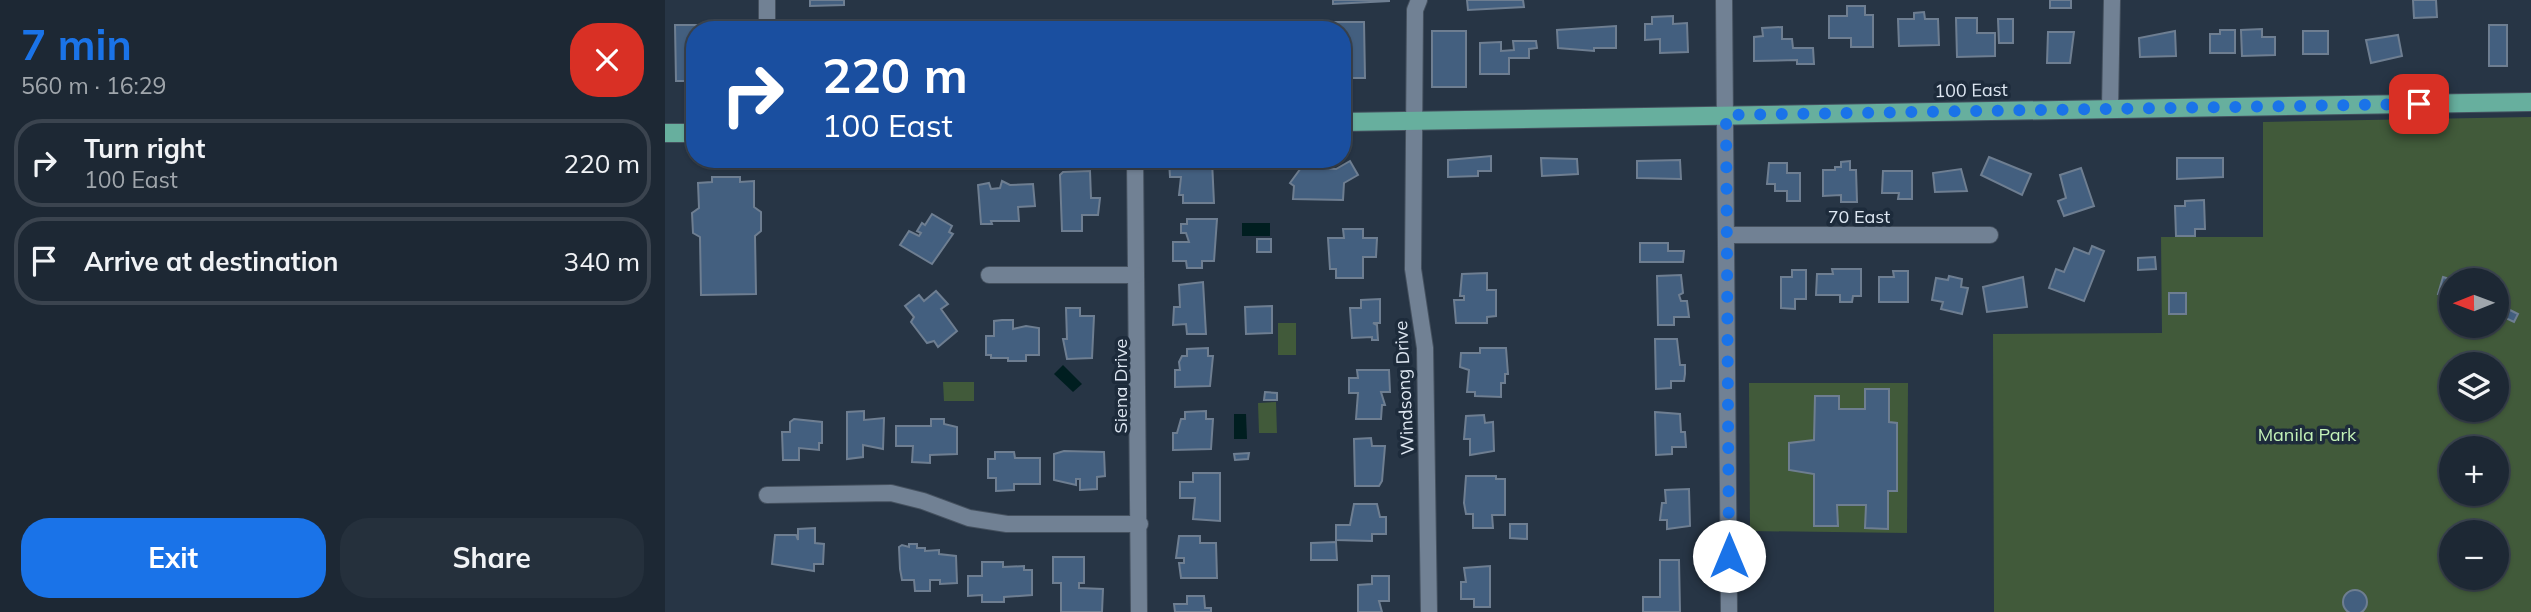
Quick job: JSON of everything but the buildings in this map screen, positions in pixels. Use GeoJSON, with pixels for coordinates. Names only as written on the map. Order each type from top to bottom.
{"type":"FeatureCollection","features":[{"type":"Feature","properties":{"kind":"main road","name":"100 East"},"geometry":{"type":"LineString","coordinates":[[1351,122],[2531,102]]}},
{"type":"Feature","properties":{"kind":"main road"},"geometry":{"type":"LineString","coordinates":[[665,133],[686,133]]}},
{"type":"Feature","properties":{"kind":"street"},"geometry":{"type":"LineString","coordinates":[[767,0],[767,21]]}},
{"type":"Feature","properties":{"kind":"street","name":"Windsong Drive"},"geometry":{"type":"LineString","coordinates":[[1419,0],[1415,10],[1413,269],[1425,348],[1429,612]]}},
{"type":"Feature","properties":{"kind":"street"},"geometry":{"type":"LineString","coordinates":[[1724,0],[1729,612]]}},
{"type":"Feature","properties":{"kind":"street"},"geometry":{"type":"LineString","coordinates":[[2110,108],[2112,0]]}},
{"type":"Feature","properties":{"kind":"street","name":"Siena Drive"},"geometry":{"type":"LineString","coordinates":[[1135,168],[1139,612]]}},
{"type":"Feature","properties":{"kind":"street","name":"70 East"},"geometry":{"type":"LineString","coordinates":[[1728,235],[1990,235]]}},
{"type":"Feature","properties":{"kind":"street"},"geometry":{"type":"LineString","coordinates":[[989,275],[1136,275]]}},
{"type":"Feature","properties":{"kind":"street"},"geometry":{"type":"LineString","coordinates":[[767,495],[891,493],[923,501],[969,518],[1007,524],[1140,524]]}},
{"type":"Feature","properties":{"kind":"green space","name":"Manila Park"},"geometry":{"type":"Polygon","coordinates":[[[2531,117],[2531,612],[1994,612],[1993,334],[2162,333],[2161,237],[2263,237],[2263,122],[2531,117]]]}},
{"type":"Feature","properties":{"kind":"green space"},"geometry":{"type":"Polygon","coordinates":[[[1278,323],[1296,323],[1296,355],[1278,355],[1278,323]]]}},
{"type":"Feature","properties":{"kind":"green space"},"geometry":{"type":"Polygon","coordinates":[[[943,382],[974,382],[974,401],[944,401],[943,382]]]}},
{"type":"Feature","properties":{"kind":"green space"},"geometry":{"type":"Polygon","coordinates":[[[1749,383],[1908,383],[1907,533],[1750,531],[1749,383]]]}},
{"type":"Feature","properties":{"kind":"green space"},"geometry":{"type":"Polygon","coordinates":[[[1276,402],[1277,433],[1259,433],[1258,403],[1276,402]]]}},
{"type":"Feature","properties":{"kind":"shaded area"},"geometry":{"type":"Polygon","coordinates":[[[1242,223],[1270,223],[1270,236],[1242,236],[1242,223]]]}},
{"type":"Feature","properties":{"kind":"shaded area"},"geometry":{"type":"Polygon","coordinates":[[[1063,365],[1082,384],[1073,392],[1054,374],[1063,365]]]}},
{"type":"Feature","properties":{"kind":"shaded area"},"geometry":{"type":"Polygon","coordinates":[[[1234,414],[1246,414],[1247,439],[1234,439],[1234,414]]]}},
{"type":"Feature","properties":{"kind":"route"},"geometry":{"type":"LineString","coordinates":[[1729,556],[1726,115],[2419,104]]}}]}
